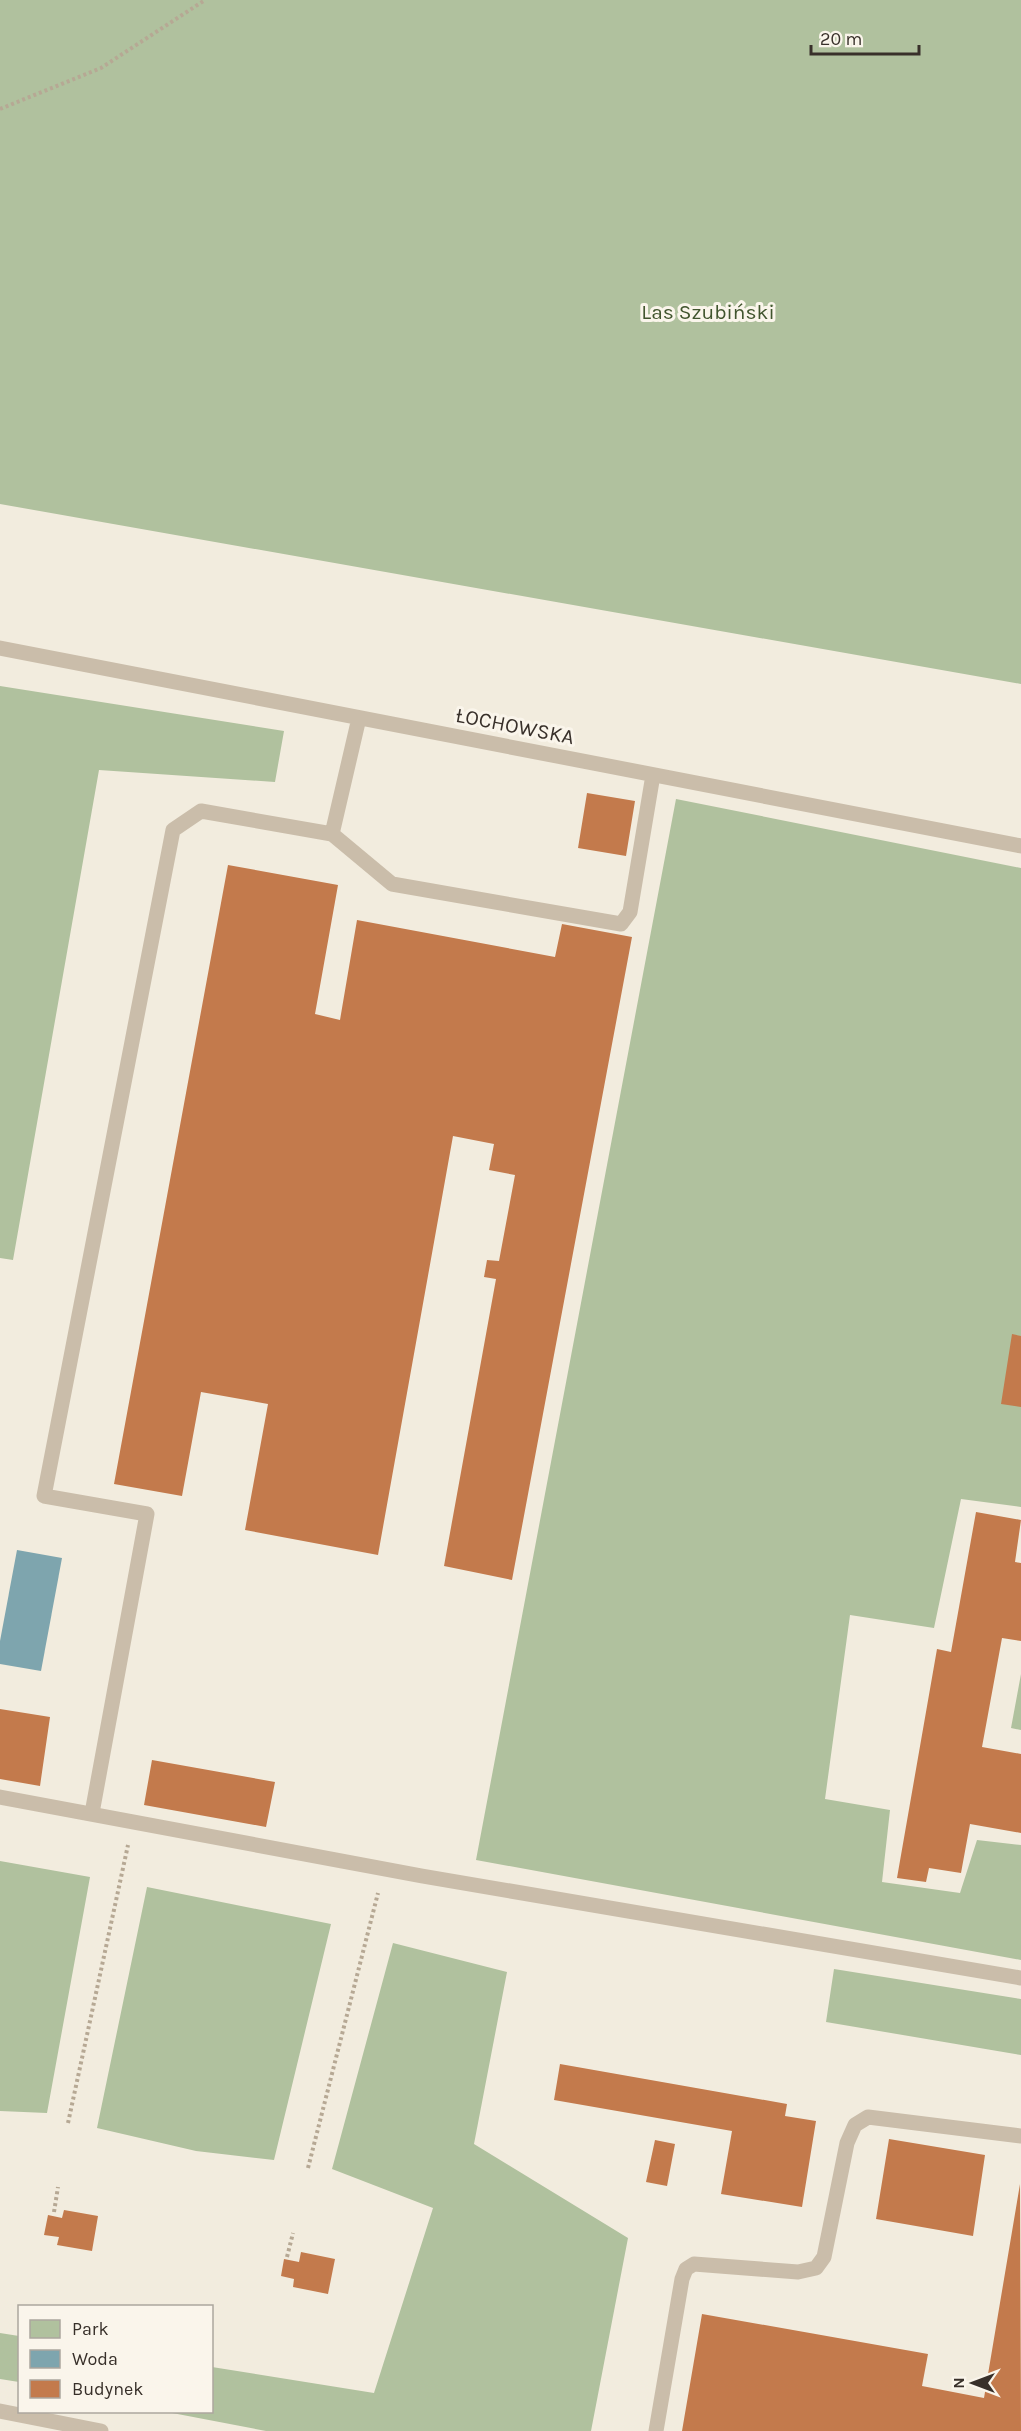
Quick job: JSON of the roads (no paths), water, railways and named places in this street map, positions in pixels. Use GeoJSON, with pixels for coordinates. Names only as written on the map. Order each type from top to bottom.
{"type":"FeatureCollection","features":[{"type":"Feature","properties":{"kind":"lane","name":"ŁOCHOWSKA"},"geometry":{"type":"LineString","coordinates":[[0,648],[1021,846]]}},
{"type":"Feature","properties":{"kind":"lane"},"geometry":{"type":"LineString","coordinates":[[332,834],[359,717]]}},
{"type":"Feature","properties":{"kind":"lane"},"geometry":{"type":"LineString","coordinates":[[92,1813],[147,1514],[44,1496],[173,830],[201,811],[332,834],[393,884],[621,924],[630,912],[653,775]]}},
{"type":"Feature","properties":{"kind":"lane"},"geometry":{"type":"LineString","coordinates":[[0,1797],[384,1869],[1021,1978]]}},
{"type":"Feature","properties":{"kind":"lane"},"geometry":{"type":"LineString","coordinates":[[656,2431],[682,2279],[687,2268],[694,2264],[798,2272],[816,2268],[824,2257],[847,2143],[855,2125],[868,2117],[1021,2136]]}},
{"type":"Feature","properties":{"kind":"lane"},"geometry":{"type":"LineString","coordinates":[[0,2411],[102,2431]]}},
{"type":"Feature","properties":{"kind":"water"},"geometry":{"type":"Polygon","coordinates":[[[17,1550],[62,1558],[41,1671],[0,1664],[0,1641],[17,1550]]]}},
{"type":"Feature","properties":{"kind":"park label","name":"Las Szubiński"},"geometry":{"type":"Point","coordinates":[708,312]}}]}
